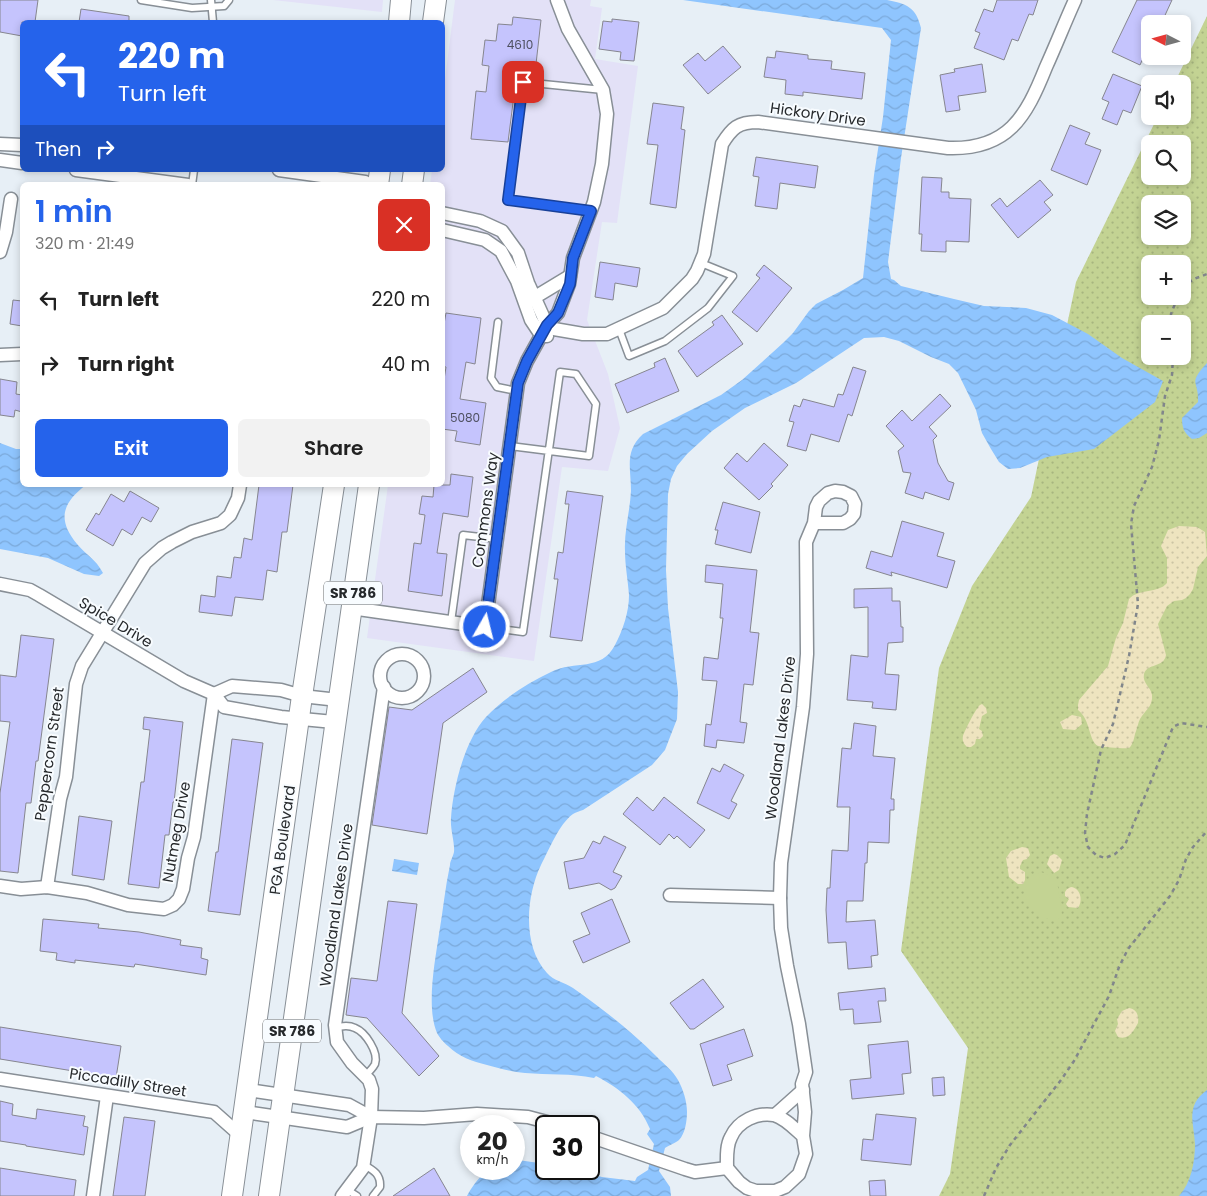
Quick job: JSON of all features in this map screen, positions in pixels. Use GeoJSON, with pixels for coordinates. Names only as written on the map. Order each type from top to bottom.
{"type":"FeatureCollection","features":[{"type":"Feature","properties":{"kind":"main road"},"geometry":{"type":"LineString","coordinates":[[399,20],[402,0]]}},
{"type":"Feature","properties":{"kind":"main road"},"geometry":{"type":"LineString","coordinates":[[434,20],[436,0]]}},
{"type":"Feature","properties":{"kind":"main road","name":"PGA Boulevard"},"geometry":{"type":"LineString","coordinates":[[232,1196],[302,696],[334,487]]}},
{"type":"Feature","properties":{"kind":"main road","name":"SR 786"},"geometry":{"type":"LineString","coordinates":[[269,1196],[334,722],[369,487]]}},
{"type":"Feature","properties":{"kind":"street","name":"Commons Way"},"geometry":{"type":"LineString","coordinates":[[485,627],[518,383],[527,361],[544,330],[558,313],[570,284],[573,258],[591,211],[602,164],[607,114],[603,90],[568,29],[557,0]]}},
{"type":"Feature","properties":{"kind":"street","name":"Hickory Drive"},"geometry":{"type":"LineString","coordinates":[[544,330],[554,329],[583,334],[613,331],[663,308],[692,279],[701,263],[710,226],[722,144],[730,131],[738,125],[758,122],[876,140],[948,148],[968,148],[988,142],[1013,126],[1024,114],[1034,97],[1075,0]]}},
{"type":"Feature","properties":{"kind":"street"},"geometry":{"type":"LineString","coordinates":[[0,144],[20,145]]}},
{"type":"Feature","properties":{"kind":"street"},"geometry":{"type":"LineString","coordinates":[[0,160],[20,163]]}},
{"type":"Feature","properties":{"kind":"street"},"geometry":{"type":"LineString","coordinates":[[91,172],[167,182]]}},
{"type":"Feature","properties":{"kind":"street"},"geometry":{"type":"LineString","coordinates":[[293,172],[365,182]]}},
{"type":"Feature","properties":{"kind":"street"},"geometry":{"type":"LineString","coordinates":[[0,252],[6,232],[11,199]]}},
{"type":"Feature","properties":{"kind":"street"},"geometry":{"type":"LineString","coordinates":[[445,214],[480,221],[502,231],[518,252],[530,300]]}},
{"type":"Feature","properties":{"kind":"street"},"geometry":{"type":"LineString","coordinates":[[445,231],[485,240],[501,251],[530,300],[544,330]]}},
{"type":"Feature","properties":{"kind":"street"},"geometry":{"type":"LineString","coordinates":[[530,300],[570,276]]}},
{"type":"Feature","properties":{"kind":"street"},"geometry":{"type":"LineString","coordinates":[[0,355],[20,354]]}},
{"type":"Feature","properties":{"kind":"street","name":"Peppercorn Street"},"geometry":{"type":"LineString","coordinates":[[47,887],[60,799],[66,777],[70,745],[70,723],[76,684],[82,666],[145,563],[162,548],[177,539],[221,523],[230,515],[238,498],[240,487]]}},
{"type":"Feature","properties":{"kind":"street","name":"Woodland Lakes Drive"},"geometry":{"type":"LineString","coordinates":[[727,1168],[738,1182],[755,1193],[766,1192],[784,1187],[799,1174],[806,1154],[803,1136],[805,1112],[802,1084],[806,1072],[781,928],[780,898],[781,863],[803,706],[807,654],[805,552],[809,532],[814,523]]}},
{"type":"Feature","properties":{"kind":"street","name":"Spice Drive"},"geometry":{"type":"LineString","coordinates":[[0,584],[30,590],[184,681],[214,694],[224,707],[334,722]]}},
{"type":"Feature","properties":{"kind":"street"},"geometry":{"type":"LineString","coordinates":[[351,608],[485,627]]}},
{"type":"Feature","properties":{"kind":"street"},"geometry":{"type":"LineString","coordinates":[[214,694],[232,686],[282,690],[302,696],[338,700]]}},
{"type":"Feature","properties":{"kind":"street","name":"Woodland Lakes Drive"},"geometry":{"type":"LineString","coordinates":[[348,1194],[364,1165],[371,1117],[372,1089],[365,1076],[352,1063],[337,1042],[335,1028],[384,687]]}},
{"type":"Feature","properties":{"kind":"street","name":"Nutmeg Drive"},"geometry":{"type":"LineString","coordinates":[[0,886],[21,889],[47,887],[87,893],[128,904],[164,909],[179,899],[183,889],[194,836],[214,694]]}},
{"type":"Feature","properties":{"kind":"street"},"geometry":{"type":"LineString","coordinates":[[670,895],[780,898]]}},
{"type":"Feature","properties":{"kind":"street","name":"Piccadilly Street"},"geometry":{"type":"LineString","coordinates":[[0,1079],[214,1112],[241,1136]]}},
{"type":"Feature","properties":{"kind":"street"},"geometry":{"type":"LineString","coordinates":[[248,1090],[349,1105],[371,1117]]}},
{"type":"Feature","properties":{"kind":"street"},"geometry":{"type":"LineString","coordinates":[[775,1116],[803,1090]]}},
{"type":"Feature","properties":{"kind":"street"},"geometry":{"type":"LineString","coordinates":[[93,1196],[107,1096]]}},
{"type":"Feature","properties":{"kind":"street"},"geometry":{"type":"LineString","coordinates":[[245,1112],[347,1127],[371,1117],[424,1118],[497,1114],[535,1119]]}},
{"type":"Feature","properties":{"kind":"street"},"geometry":{"type":"LineString","coordinates":[[600,1140],[695,1172],[727,1168],[728,1146],[731,1137],[736,1129],[751,1118],[760,1115],[775,1116],[790,1124],[803,1136]]}},
{"type":"Feature","properties":{"kind":"lane"},"geometry":{"type":"LineString","coordinates":[[140,0],[192,8],[212,3],[224,6],[230,0]]}},
{"type":"Feature","properties":{"kind":"lane"},"geometry":{"type":"LineString","coordinates":[[212,3],[213,20]]}},
{"type":"Feature","properties":{"kind":"lane"},"geometry":{"type":"LineString","coordinates":[[591,211],[508,200],[523,82],[603,90]]}},
{"type":"Feature","properties":{"kind":"lane"},"geometry":{"type":"LineString","coordinates":[[613,331],[629,356],[665,341],[708,308],[733,276],[701,263]]}},
{"type":"Feature","properties":{"kind":"lane"},"geometry":{"type":"LineString","coordinates":[[498,322],[492,378],[497,387],[517,391]]}},
{"type":"Feature","properties":{"kind":"lane"},"geometry":{"type":"LineString","coordinates":[[485,627],[523,632],[549,451],[560,372],[576,374],[596,404],[589,456],[549,451],[510,446]]}},
{"type":"Feature","properties":{"kind":"lane"},"geometry":{"type":"LineString","coordinates":[[451,622],[463,535],[497,539]]}},
{"type":"Feature","properties":{"kind":"lane"},"geometry":{"type":"LineString","coordinates":[[335,1028],[343,1026],[355,1028],[372,1046],[375,1052],[375,1065],[365,1076]]}},
{"type":"Feature","properties":{"kind":"lane"},"geometry":{"type":"LineString","coordinates":[[364,1165],[379,1176],[380,1186],[373,1196]]}},
{"type":"Feature","properties":{"kind":"path"},"geometry":{"type":"LineString","coordinates":[[1191,281],[1207,274]]}},
{"type":"Feature","properties":{"kind":"path"},"geometry":{"type":"LineString","coordinates":[[1173,365],[1159,440],[1152,467],[1134,506],[1131,524],[1138,604],[1129,656],[1113,724],[1101,750],[1087,814],[1085,833],[1088,848],[1096,855],[1105,858],[1115,854],[1125,844],[1173,727],[1180,723],[1202,727],[1207,726]]}},
{"type":"Feature","properties":{"kind":"path"},"geometry":{"type":"LineString","coordinates":[[984,1196],[996,1168],[1010,1145],[1074,1061],[1109,996],[1119,967],[1128,949],[1170,896],[1179,880],[1186,859],[1193,847],[1207,831]]}},
{"type":"Feature","properties":{"kind":"shaded area"},"geometry":{"type":"Polygon","coordinates":[[[273,0],[383,0],[382,12],[273,0]]]}},
{"type":"Feature","properties":{"kind":"shaded area"},"geometry":{"type":"Polygon","coordinates":[[[455,0],[591,0],[590,6],[602,8],[595,59],[638,66],[617,223],[602,222],[587,320],[608,374],[620,428],[608,471],[562,467],[534,661],[367,638],[388,487],[445,487],[445,182],[430,182],[432,172],[445,172],[445,79],[455,0]]]}},
{"type":"Feature","properties":{"kind":"green space"},"geometry":{"type":"Polygon","coordinates":[[[1207,16],[1207,1196],[939,1196],[950,1174],[968,1048],[901,951],[939,668],[972,586],[1031,497],[1076,282],[1141,150],[1141,185],[1191,185],[1191,135],[1149,135],[1154,125],[1191,125],[1191,75],[1178,75],[1183,65],[1191,65],[1191,49],[1207,16]]]}},
{"type":"Feature","properties":{"kind":"green space"},"geometry":{"type":"Polygon","coordinates":[[[1041,872],[1055,879],[1058,886],[1062,911],[1058,920],[1045,918],[1024,897],[1024,890],[1031,876],[1041,872]]]}},
{"type":"Feature","properties":{"kind":"sand"},"geometry":{"type":"Polygon","coordinates":[[[1179,526],[1197,527],[1205,532],[1207,556],[1198,567],[1190,594],[1186,598],[1174,601],[1167,606],[1158,624],[1166,655],[1162,662],[1148,668],[1144,674],[1144,680],[1151,692],[1152,699],[1140,719],[1131,745],[1129,748],[1098,746],[1092,739],[1085,719],[1078,710],[1079,700],[1108,666],[1129,599],[1138,593],[1159,589],[1167,583],[1167,558],[1161,546],[1168,530],[1179,526]]]}},
{"type":"Feature","properties":{"kind":"sand"},"geometry":{"type":"Polygon","coordinates":[[[982,704],[986,708],[987,713],[982,716],[979,729],[982,731],[983,736],[980,739],[976,739],[975,744],[971,747],[967,747],[963,736],[976,711],[982,704]]]}},
{"type":"Feature","properties":{"kind":"sand"},"geometry":{"type":"Polygon","coordinates":[[[1072,715],[1081,717],[1082,724],[1075,730],[1063,729],[1060,722],[1072,715]]]}},
{"type":"Feature","properties":{"kind":"sand"},"geometry":{"type":"Polygon","coordinates":[[[1022,847],[1028,848],[1030,855],[1027,859],[1023,860],[1020,866],[1020,869],[1025,872],[1025,880],[1023,884],[1018,884],[1009,877],[1006,858],[1011,851],[1022,847]]]}},
{"type":"Feature","properties":{"kind":"sand"},"geometry":{"type":"Polygon","coordinates":[[[1054,854],[1062,860],[1059,870],[1054,873],[1047,864],[1050,856],[1054,854]]]}},
{"type":"Feature","properties":{"kind":"sand"},"geometry":{"type":"Polygon","coordinates":[[[1071,887],[1077,890],[1080,895],[1080,905],[1078,908],[1068,907],[1066,904],[1069,899],[1065,896],[1065,892],[1071,887]]]}},
{"type":"Feature","properties":{"kind":"sand"},"geometry":{"type":"Polygon","coordinates":[[[1129,1008],[1137,1013],[1138,1023],[1128,1036],[1118,1037],[1115,1031],[1118,1024],[1117,1019],[1122,1011],[1129,1008]]]}},
{"type":"Feature","properties":{"kind":"water"},"geometry":{"type":"Polygon","coordinates":[[[683,0],[887,0],[910,8],[916,15],[921,28],[901,158],[888,262],[891,279],[901,286],[984,306],[1026,308],[1052,315],[1088,334],[1122,358],[1163,381],[1155,402],[1094,449],[1047,457],[1020,468],[1008,469],[999,462],[982,433],[976,410],[958,373],[949,364],[899,341],[884,337],[864,338],[796,383],[745,408],[712,431],[687,454],[677,466],[671,479],[668,494],[666,570],[668,608],[678,692],[677,719],[665,750],[652,765],[583,810],[573,814],[563,824],[536,877],[532,891],[529,920],[533,949],[547,973],[573,988],[627,1029],[668,1068],[680,1084],[686,1104],[687,1116],[685,1127],[679,1140],[665,1148],[659,1171],[670,1187],[671,1196],[467,1196],[478,1180],[525,1180],[525,1161],[535,1162],[535,1180],[600,1180],[600,1176],[635,1181],[637,1177],[648,1170],[654,1144],[647,1134],[650,1129],[635,1104],[621,1091],[596,1076],[594,1078],[525,1073],[510,1071],[471,1060],[457,1053],[437,1033],[432,1010],[432,997],[434,970],[450,862],[454,852],[451,822],[454,792],[461,765],[472,738],[493,710],[508,697],[551,672],[595,662],[602,659],[615,645],[625,621],[629,601],[625,544],[631,491],[630,460],[633,447],[637,441],[643,434],[721,395],[742,380],[793,333],[816,304],[863,278],[891,40],[882,28],[683,0]]]}},
{"type":"Feature","properties":{"kind":"water"},"geometry":{"type":"Polygon","coordinates":[[[1207,363],[1207,433],[1199,438],[1192,439],[1184,430],[1182,418],[1198,402],[1195,382],[1197,375],[1207,363]]]}},
{"type":"Feature","properties":{"kind":"water"},"geometry":{"type":"Polygon","coordinates":[[[0,443],[20,449],[20,487],[84,487],[67,505],[65,520],[71,535],[103,573],[99,576],[84,574],[48,558],[0,549],[0,443]]]}},
{"type":"Feature","properties":{"kind":"water"},"geometry":{"type":"Polygon","coordinates":[[[394,859],[419,863],[417,875],[392,871],[394,859]]]}},
{"type":"Feature","properties":{"kind":"water"},"geometry":{"type":"Polygon","coordinates":[[[1207,1090],[1207,1196],[1179,1196],[1187,1185],[1193,1165],[1195,1144],[1193,1108],[1200,1096],[1207,1090]]]}},
{"type":"Feature","properties":{"kind":"building"},"geometry":{"type":"Polygon","coordinates":[[[0,0],[38,0],[35,20],[20,20],[20,36],[0,32],[0,0]]]}},
{"type":"Feature","properties":{"kind":"building"},"geometry":{"type":"Polygon","coordinates":[[[997,0],[1038,0],[1033,15],[1029,14],[1018,41],[1012,39],[1004,60],[974,48],[980,33],[975,31],[984,9],[993,12],[997,0]]]}},
{"type":"Feature","properties":{"kind":"building"},"geometry":{"type":"Polygon","coordinates":[[[1137,0],[1172,0],[1165,15],[1141,15],[1140,65],[1112,52],[1137,0]]]}},
{"type":"Feature","properties":{"kind":"building"},"geometry":{"type":"Polygon","coordinates":[[[81,9],[129,16],[129,20],[79,20],[81,9]]]}},
{"type":"Feature","properties":{"kind":"building"},"geometry":{"type":"Polygon","coordinates":[[[513,17],[541,20],[536,64],[510,62],[506,94],[514,95],[508,142],[471,139],[476,91],[486,92],[489,66],[482,65],[485,40],[496,41],[498,24],[512,25],[513,17]]]}},
{"type":"Feature","properties":{"kind":"building"},"geometry":{"type":"Polygon","coordinates":[[[612,19],[639,22],[634,61],[620,60],[621,52],[599,49],[603,21],[612,22],[612,19]]]}},
{"type":"Feature","properties":{"kind":"building"},"geometry":{"type":"Polygon","coordinates":[[[723,46],[741,67],[708,94],[683,65],[698,53],[705,61],[723,46]]]}},
{"type":"Feature","properties":{"kind":"building"},"geometry":{"type":"Polygon","coordinates":[[[776,51],[808,55],[808,59],[832,61],[831,69],[865,73],[862,99],[803,92],[803,96],[785,94],[786,80],[764,77],[767,57],[775,58],[776,51]]]}},
{"type":"Feature","properties":{"kind":"building"},"geometry":{"type":"Polygon","coordinates":[[[982,64],[986,92],[958,96],[960,110],[946,112],[940,75],[955,72],[954,69],[982,64]]]}},
{"type":"Feature","properties":{"kind":"building"},"geometry":{"type":"Polygon","coordinates":[[[1113,74],[1141,86],[1131,113],[1123,110],[1117,125],[1102,119],[1109,102],[1102,99],[1113,74]]]}},
{"type":"Feature","properties":{"kind":"building"},"geometry":{"type":"Polygon","coordinates":[[[653,103],[684,107],[681,129],[685,130],[676,208],[650,204],[658,145],[647,144],[653,103]]]}},
{"type":"Feature","properties":{"kind":"building"},"geometry":{"type":"Polygon","coordinates":[[[1070,125],[1090,133],[1085,144],[1101,150],[1087,185],[1051,170],[1070,125]]]}},
{"type":"Feature","properties":{"kind":"building"},"geometry":{"type":"Polygon","coordinates":[[[756,157],[818,166],[815,188],[780,183],[777,209],[755,206],[759,177],[753,176],[756,157]]]}},
{"type":"Feature","properties":{"kind":"building"},"geometry":{"type":"Polygon","coordinates":[[[922,177],[942,178],[941,192],[949,192],[949,198],[971,199],[969,242],[946,241],[946,252],[921,251],[922,234],[919,234],[922,177]]]}},
{"type":"Feature","properties":{"kind":"building"},"geometry":{"type":"Polygon","coordinates":[[[1040,180],[1053,195],[1044,202],[1051,210],[1018,238],[991,205],[1000,198],[1007,207],[1040,180]]]}},
{"type":"Feature","properties":{"kind":"building"},"geometry":{"type":"Polygon","coordinates":[[[600,262],[640,268],[637,287],[615,283],[613,300],[595,297],[600,262]]]}},
{"type":"Feature","properties":{"kind":"building"},"geometry":{"type":"Polygon","coordinates":[[[764,265],[792,288],[757,332],[732,312],[760,278],[756,275],[764,265]]]}},
{"type":"Feature","properties":{"kind":"building"},"geometry":{"type":"Polygon","coordinates":[[[13,300],[20,301],[20,326],[10,324],[13,300]]]}},
{"type":"Feature","properties":{"kind":"building"},"geometry":{"type":"Polygon","coordinates":[[[446,313],[481,318],[475,364],[466,362],[460,399],[486,403],[480,445],[455,441],[457,431],[445,429],[446,313]]]}},
{"type":"Feature","properties":{"kind":"building"},"geometry":{"type":"Polygon","coordinates":[[[722,315],[743,344],[697,377],[678,351],[714,325],[712,322],[722,315]]]}},
{"type":"Feature","properties":{"kind":"building"},"geometry":{"type":"Polygon","coordinates":[[[665,358],[679,391],[627,413],[615,384],[655,367],[654,363],[665,358]]]}},
{"type":"Feature","properties":{"kind":"building"},"geometry":{"type":"Polygon","coordinates":[[[853,367],[866,371],[852,416],[848,414],[839,442],[811,434],[806,451],[787,446],[794,422],[789,421],[794,405],[800,407],[803,399],[834,407],[838,394],[843,395],[853,367]]]}},
{"type":"Feature","properties":{"kind":"building"},"geometry":{"type":"Polygon","coordinates":[[[0,379],[17,382],[16,394],[20,395],[20,411],[15,410],[14,417],[0,415],[0,379]]]}},
{"type":"Feature","properties":{"kind":"building"},"geometry":{"type":"Polygon","coordinates":[[[940,394],[951,406],[929,427],[937,436],[933,440],[938,463],[948,481],[954,483],[949,500],[925,492],[923,499],[905,493],[911,473],[903,472],[898,451],[904,446],[886,426],[902,410],[912,421],[940,394]]]}},
{"type":"Feature","properties":{"kind":"building"},"geometry":{"type":"Polygon","coordinates":[[[764,443],[788,465],[771,484],[773,486],[759,500],[724,468],[737,453],[747,462],[764,443]]]}},
{"type":"Feature","properties":{"kind":"building"},"geometry":{"type":"Polygon","coordinates":[[[451,474],[473,477],[468,517],[443,513],[437,553],[447,554],[442,596],[408,591],[414,543],[421,544],[425,515],[419,514],[422,496],[433,497],[434,487],[450,485],[451,474]]]}},
{"type":"Feature","properties":{"kind":"building"},"geometry":{"type":"Polygon","coordinates":[[[259,487],[293,487],[287,532],[282,532],[277,572],[267,570],[263,600],[235,597],[232,616],[199,612],[201,595],[215,597],[217,576],[231,578],[234,557],[241,558],[244,538],[252,540],[259,487]]]}},
{"type":"Feature","properties":{"kind":"building"},"geometry":{"type":"Polygon","coordinates":[[[130,491],[159,508],[151,522],[142,517],[132,535],[122,529],[113,546],[86,530],[96,513],[99,515],[111,494],[124,502],[130,491]]]}},
{"type":"Feature","properties":{"kind":"building"},"geometry":{"type":"Polygon","coordinates":[[[567,491],[603,496],[582,641],[550,637],[558,579],[554,579],[558,552],[563,553],[569,504],[565,504],[567,491]]]}},
{"type":"Feature","properties":{"kind":"building"},"geometry":{"type":"Polygon","coordinates":[[[723,502],[760,512],[751,553],[715,544],[718,530],[715,530],[723,502]]]}},
{"type":"Feature","properties":{"kind":"building"},"geometry":{"type":"Polygon","coordinates":[[[902,521],[944,533],[937,556],[955,561],[947,588],[891,572],[892,576],[866,568],[871,551],[892,557],[902,521]]]}},
{"type":"Feature","properties":{"kind":"building"},"geometry":{"type":"Polygon","coordinates":[[[706,565],[757,570],[750,632],[759,633],[753,685],[744,684],[740,722],[747,723],[744,743],[717,740],[716,748],[704,746],[706,724],[711,725],[717,681],[702,680],[704,657],[718,659],[723,618],[720,618],[723,584],[705,582],[706,565]]]}},
{"type":"Feature","properties":{"kind":"building"},"geometry":{"type":"Polygon","coordinates":[[[892,588],[892,601],[900,601],[903,642],[888,643],[885,674],[899,675],[896,710],[872,708],[873,702],[847,700],[851,655],[868,657],[868,607],[854,608],[854,589],[892,588]]]}},
{"type":"Feature","properties":{"kind":"building"},"geometry":{"type":"Polygon","coordinates":[[[21,635],[54,639],[31,803],[26,803],[18,873],[0,871],[0,793],[10,722],[0,721],[0,675],[16,677],[21,635]]]}},
{"type":"Feature","properties":{"kind":"building"},"geometry":{"type":"Polygon","coordinates":[[[473,668],[487,692],[443,723],[427,834],[372,825],[389,707],[412,710],[473,668]]]}},
{"type":"Feature","properties":{"kind":"building"},"geometry":{"type":"Polygon","coordinates":[[[144,717],[183,722],[174,802],[169,835],[165,835],[159,888],[128,884],[141,782],[144,782],[150,730],[143,729],[144,717]]]}},
{"type":"Feature","properties":{"kind":"building"},"geometry":{"type":"Polygon","coordinates":[[[854,723],[876,726],[873,756],[895,758],[891,799],[894,799],[894,810],[890,810],[889,843],[868,842],[863,901],[847,901],[846,922],[875,920],[878,955],[871,956],[872,967],[848,969],[846,942],[828,943],[826,910],[827,888],[830,888],[832,850],[848,851],[850,807],[837,807],[842,748],[851,749],[854,723]]]}},
{"type":"Feature","properties":{"kind":"building"},"geometry":{"type":"Polygon","coordinates":[[[232,739],[263,743],[240,915],[208,911],[216,852],[218,852],[232,739]]]}},
{"type":"Feature","properties":{"kind":"building"},"geometry":{"type":"Polygon","coordinates":[[[724,764],[744,775],[731,801],[737,804],[729,819],[697,803],[712,768],[720,772],[724,764]]]}},
{"type":"Feature","properties":{"kind":"building"},"geometry":{"type":"Polygon","coordinates":[[[637,797],[653,811],[664,797],[705,830],[690,848],[677,836],[674,839],[669,834],[660,845],[623,814],[637,797]]]}},
{"type":"Feature","properties":{"kind":"building"},"geometry":{"type":"Polygon","coordinates":[[[79,816],[112,821],[104,880],[72,875],[79,816]]]}},
{"type":"Feature","properties":{"kind":"building"},"geometry":{"type":"Polygon","coordinates":[[[604,836],[626,847],[613,872],[622,876],[615,888],[611,890],[599,883],[569,889],[564,862],[584,858],[593,841],[600,844],[604,836]]]}},
{"type":"Feature","properties":{"kind":"building"},"geometry":{"type":"Polygon","coordinates":[[[612,899],[630,942],[583,963],[573,941],[590,934],[581,913],[612,899]]]}},
{"type":"Feature","properties":{"kind":"building"},"geometry":{"type":"Polygon","coordinates":[[[388,901],[417,904],[402,1013],[439,1056],[419,1076],[367,1018],[346,1015],[351,978],[377,981],[388,901]]]}},
{"type":"Feature","properties":{"kind":"building"},"geometry":{"type":"Polygon","coordinates":[[[43,919],[99,924],[98,928],[139,932],[181,940],[180,945],[202,948],[201,958],[208,960],[206,975],[135,964],[134,967],[75,960],[75,963],[56,960],[57,953],[40,951],[43,919]]]}},
{"type":"Feature","properties":{"kind":"building"},"geometry":{"type":"Polygon","coordinates":[[[703,979],[724,1007],[694,1029],[690,1029],[670,1003],[703,979]]]}},
{"type":"Feature","properties":{"kind":"building"},"geometry":{"type":"Polygon","coordinates":[[[885,988],[886,1001],[878,1001],[881,1022],[854,1024],[853,1009],[840,1010],[838,993],[885,988]]]}},
{"type":"Feature","properties":{"kind":"building"},"geometry":{"type":"Polygon","coordinates":[[[0,1027],[121,1046],[116,1078],[0,1059],[0,1027]]]}},
{"type":"Feature","properties":{"kind":"building"},"geometry":{"type":"Polygon","coordinates":[[[744,1029],[753,1056],[727,1065],[732,1080],[713,1086],[700,1044],[744,1029]]]}},
{"type":"Feature","properties":{"kind":"building"},"geometry":{"type":"Polygon","coordinates":[[[908,1041],[911,1073],[902,1074],[904,1094],[852,1099],[850,1080],[871,1078],[868,1045],[908,1041]]]}},
{"type":"Feature","properties":{"kind":"building"},"geometry":{"type":"Polygon","coordinates":[[[944,1077],[945,1095],[933,1096],[932,1078],[944,1077]]]}},
{"type":"Feature","properties":{"kind":"building"},"geometry":{"type":"Polygon","coordinates":[[[0,1101],[13,1104],[12,1115],[36,1119],[37,1109],[85,1116],[83,1126],[88,1127],[84,1155],[0,1141],[0,1101]]]}},
{"type":"Feature","properties":{"kind":"building"},"geometry":{"type":"Polygon","coordinates":[[[876,1114],[916,1118],[911,1165],[861,1160],[863,1139],[873,1140],[876,1114]]]}},
{"type":"Feature","properties":{"kind":"building"},"geometry":{"type":"Polygon","coordinates":[[[124,1117],[155,1121],[145,1196],[113,1196],[124,1117]]]}},
{"type":"Feature","properties":{"kind":"building"},"geometry":{"type":"Polygon","coordinates":[[[0,1168],[76,1180],[74,1196],[0,1196],[0,1168]]]}},
{"type":"Feature","properties":{"kind":"building"},"geometry":{"type":"Polygon","coordinates":[[[434,1168],[450,1196],[393,1196],[434,1168]]]}},
{"type":"Feature","properties":{"kind":"building"},"geometry":{"type":"Polygon","coordinates":[[[885,1180],[886,1196],[870,1196],[869,1181],[885,1180]]]}},
{"type":"Feature","properties":{"kind":"route"},"geometry":{"type":"LineString","coordinates":[[485,627],[518,383],[527,361],[547,325],[558,313],[570,284],[573,258],[591,211],[508,200],[523,82]]}}]}
